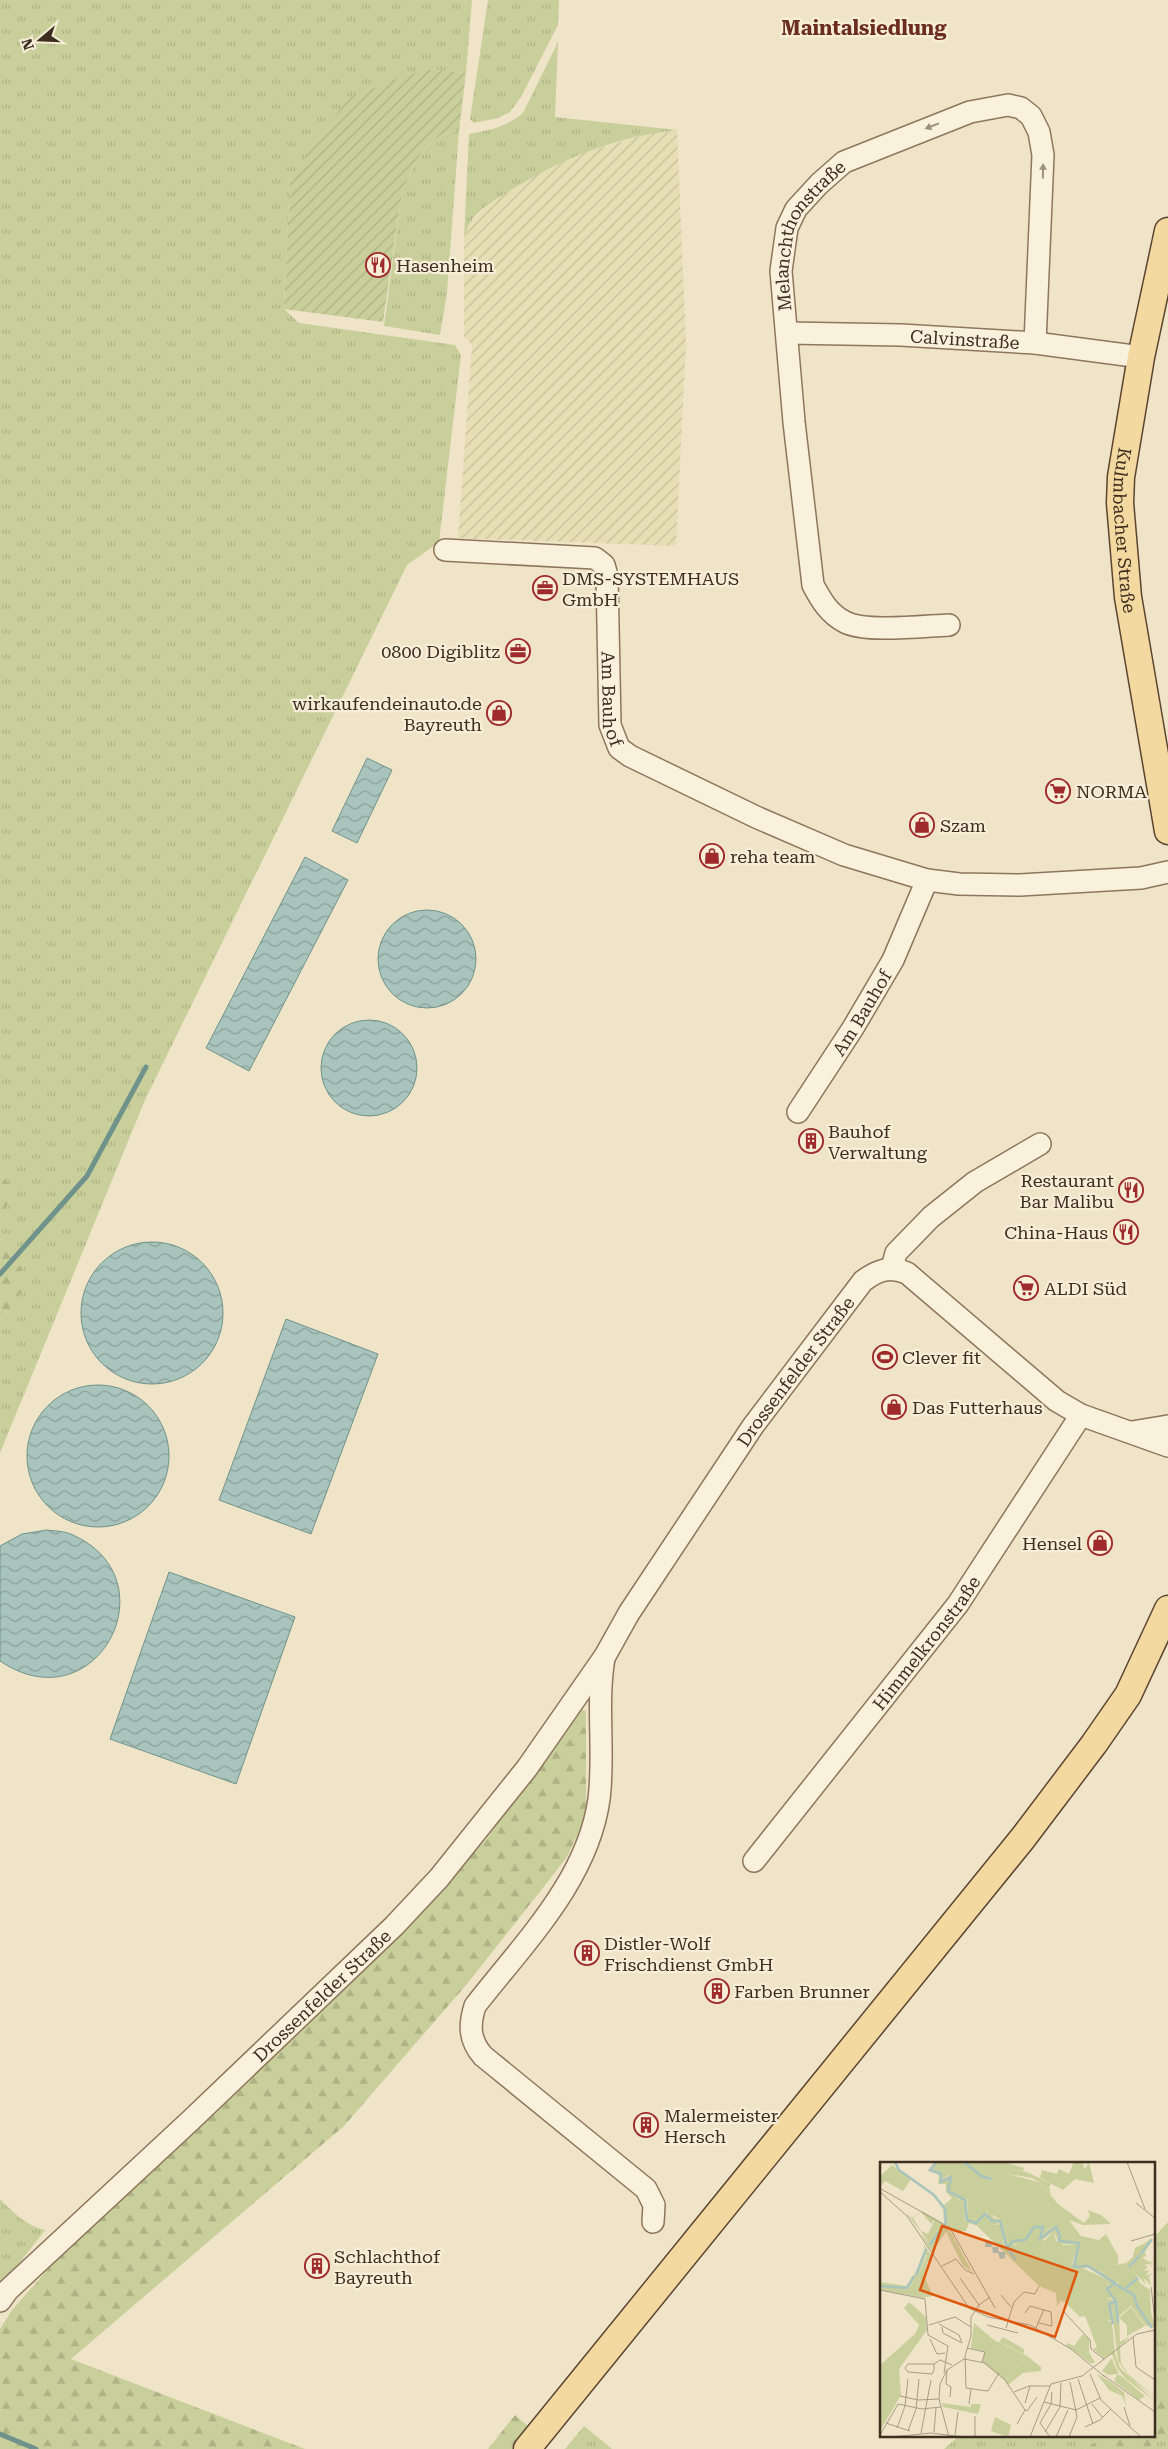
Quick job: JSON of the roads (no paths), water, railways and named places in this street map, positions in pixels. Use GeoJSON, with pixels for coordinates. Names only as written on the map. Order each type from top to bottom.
{"type":"FeatureCollection","features":[{"type":"Feature","properties":{"kind":"main road","name":"Kulmbacher Straße"},"geometry":{"type":"LineString","coordinates":[[1168,231],[1141,357],[1121,477],[1121,534],[1128,598],[1168,831]]}},
{"type":"Feature","properties":{"kind":"main road"},"geometry":{"type":"LineString","coordinates":[[527,2449],[1029,1830],[1094,1744],[1128,1695],[1168,1609]]}},
{"type":"Feature","properties":{"kind":"street","name":"Melanchthonstraße"},"geometry":{"type":"LineString","coordinates":[[949,625],[887,627],[853,625],[831,613],[818,595],[810,572],[781,271],[787,228],[796,210],[844,162],[970,112],[1008,105],[1021,108],[1031,116],[1038,132],[1043,154],[1036,343]]}},
{"type":"Feature","properties":{"kind":"street","name":"Calvinstraße"},"geometry":{"type":"LineString","coordinates":[[787,334],[901,336],[1036,343],[1141,357]]}},
{"type":"Feature","properties":{"kind":"street","name":"Am Bauhof"},"geometry":{"type":"LineString","coordinates":[[445,550],[595,558],[604,565],[607,576],[610,725],[619,748],[630,756],[756,817],[844,855],[927,880],[959,884],[1020,885],[1142,878],[1168,872]]}},
{"type":"Feature","properties":{"kind":"street","name":"Am Bauhof"},"geometry":{"type":"LineString","coordinates":[[798,1112],[853,1028],[893,960],[927,880]]}},
{"type":"Feature","properties":{"kind":"street"},"geometry":{"type":"LineString","coordinates":[[1040,1144],[975,1182],[930,1217],[896,1253],[892,1268],[907,1273],[1057,1401],[1082,1415],[1127,1433],[1168,1446]]}},
{"type":"Feature","properties":{"kind":"street","name":"Drossenfelder Straße"},"geometry":{"type":"LineString","coordinates":[[0,2301],[8,2290],[197,2114],[394,1926],[439,1878],[527,1768],[605,1656],[630,1613],[758,1419],[863,1281],[876,1271],[892,1268]]}},
{"type":"Feature","properties":{"kind":"street","name":"Himmelkronstraße"},"geometry":{"type":"LineString","coordinates":[[754,1861],[958,1604],[1082,1415]]}},
{"type":"Feature","properties":{"kind":"street"},"geometry":{"type":"LineString","coordinates":[[1127,1433],[1168,1426]]}},
{"type":"Feature","properties":{"kind":"street","name":"Drossenfelder Straße"},"geometry":{"type":"LineString","coordinates":[[605,1656],[599,1697],[599,1798],[593,1831],[580,1861],[562,1892],[475,2006],[471,2018],[470,2035],[476,2048],[483,2056],[646,2189],[654,2205],[653,2222]]}},
{"type":"Feature","properties":{"kind":"water"},"geometry":{"type":"Polygon","coordinates":[[[367,758],[392,770],[357,843],[332,831],[367,758]]]}},
{"type":"Feature","properties":{"kind":"water"},"geometry":{"type":"Polygon","coordinates":[[[305,857],[348,880],[249,1071],[206,1048],[305,857]]]}},
{"type":"Feature","properties":{"kind":"water"},"geometry":{"type":"Polygon","coordinates":[[[427,910],[446,913],[462,924],[473,940],[476,959],[473,978],[462,994],[446,1005],[427,1008],[408,1005],[392,994],[381,978],[378,959],[381,940],[392,924],[408,913],[427,910]]]}},
{"type":"Feature","properties":{"kind":"water"},"geometry":{"type":"Polygon","coordinates":[[[369,1020],[387,1023],[403,1034],[414,1050],[417,1068],[414,1086],[403,1102],[387,1113],[369,1116],[351,1113],[335,1102],[324,1086],[321,1068],[324,1050],[335,1034],[351,1023],[369,1020]]]}},
{"type":"Feature","properties":{"kind":"water"},"geometry":{"type":"Polygon","coordinates":[[[152,1242],[179,1248],[191,1254],[202,1263],[211,1274],[217,1286],[223,1313],[217,1340],[211,1352],[202,1363],[191,1372],[179,1378],[152,1384],[125,1378],[113,1372],[102,1363],[93,1352],[87,1340],[81,1313],[87,1286],[93,1274],[102,1263],[113,1254],[125,1248],[152,1242]]]}},
{"type":"Feature","properties":{"kind":"water"},"geometry":{"type":"Polygon","coordinates":[[[286,1319],[378,1354],[311,1534],[219,1500],[286,1319]]]}},
{"type":"Feature","properties":{"kind":"water"},"geometry":{"type":"Polygon","coordinates":[[[98,1385],[112,1386],[125,1390],[138,1397],[148,1406],[157,1416],[164,1429],[168,1442],[168,1470],[164,1483],[157,1496],[148,1506],[138,1515],[125,1522],[112,1526],[98,1527],[84,1526],[71,1522],[58,1515],[48,1506],[39,1496],[32,1483],[28,1470],[27,1456],[28,1442],[32,1429],[39,1416],[48,1406],[58,1397],[71,1390],[84,1386],[98,1385]]]}},
{"type":"Feature","properties":{"kind":"water"},"geometry":{"type":"Polygon","coordinates":[[[47,1530],[73,1535],[103,1556],[117,1583],[119,1612],[110,1639],[92,1662],[66,1675],[35,1676],[0,1661],[0,1546],[22,1534],[47,1530]]]}},
{"type":"Feature","properties":{"kind":"water"},"geometry":{"type":"Polygon","coordinates":[[[169,1572],[295,1617],[236,1784],[110,1739],[169,1572]]]}},
{"type":"Feature","properties":{"kind":"waterway"},"geometry":{"type":"LineString","coordinates":[[0,1274],[87,1176],[146,1067]]}},
{"type":"Feature","properties":{"kind":"waterway"},"geometry":{"type":"LineString","coordinates":[[0,2434],[36,2449]]}},
{"type":"Feature","properties":{"kind":"place","name":"Hasenheim"},"geometry":{"type":"Point","coordinates":[378,265]}},
{"type":"Feature","properties":{"kind":"place","name":"DMS-SYSTEMHAUS GmbH"},"geometry":{"type":"Point","coordinates":[545,588]}},
{"type":"Feature","properties":{"kind":"place","name":"0800 Digiblitz"},"geometry":{"type":"Point","coordinates":[518,651]}},
{"type":"Feature","properties":{"kind":"place","name":"wirkaufendeinauto.de Bayreuth"},"geometry":{"type":"Point","coordinates":[499,713]}},
{"type":"Feature","properties":{"kind":"place","name":"NORMA"},"geometry":{"type":"Point","coordinates":[1058,791]}},
{"type":"Feature","properties":{"kind":"place","name":"Szam"},"geometry":{"type":"Point","coordinates":[922,825]}},
{"type":"Feature","properties":{"kind":"place","name":"reha team"},"geometry":{"type":"Point","coordinates":[712,856]}},
{"type":"Feature","properties":{"kind":"place","name":"Bauhof Verwaltung"},"geometry":{"type":"Point","coordinates":[811,1141]}},
{"type":"Feature","properties":{"kind":"place","name":"Restaurant Bar Malibu"},"geometry":{"type":"Point","coordinates":[1131,1190]}},
{"type":"Feature","properties":{"kind":"place","name":"China-Haus"},"geometry":{"type":"Point","coordinates":[1126,1232]}},
{"type":"Feature","properties":{"kind":"place","name":"ALDI Süd"},"geometry":{"type":"Point","coordinates":[1026,1288]}},
{"type":"Feature","properties":{"kind":"place","name":"Clever fit"},"geometry":{"type":"Point","coordinates":[885,1357]}},
{"type":"Feature","properties":{"kind":"place","name":"Das Futterhaus"},"geometry":{"type":"Point","coordinates":[894,1407]}},
{"type":"Feature","properties":{"kind":"place","name":"Hensel"},"geometry":{"type":"Point","coordinates":[1100,1543]}},
{"type":"Feature","properties":{"kind":"place","name":"Distler-Wolf Frischdienst GmbH"},"geometry":{"type":"Point","coordinates":[587,1953]}},
{"type":"Feature","properties":{"kind":"place","name":"Farben Brunner"},"geometry":{"type":"Point","coordinates":[717,1991]}},
{"type":"Feature","properties":{"kind":"place","name":"Malermeister Hersch"},"geometry":{"type":"Point","coordinates":[646,2125]}},
{"type":"Feature","properties":{"kind":"place","name":"Schlachthof Bayreuth"},"geometry":{"type":"Point","coordinates":[317,2266]}},
{"type":"Feature","properties":{"kind":"district","name":"Maintalsiedlung"},"geometry":{"type":"Point","coordinates":[864,28]}}]}
